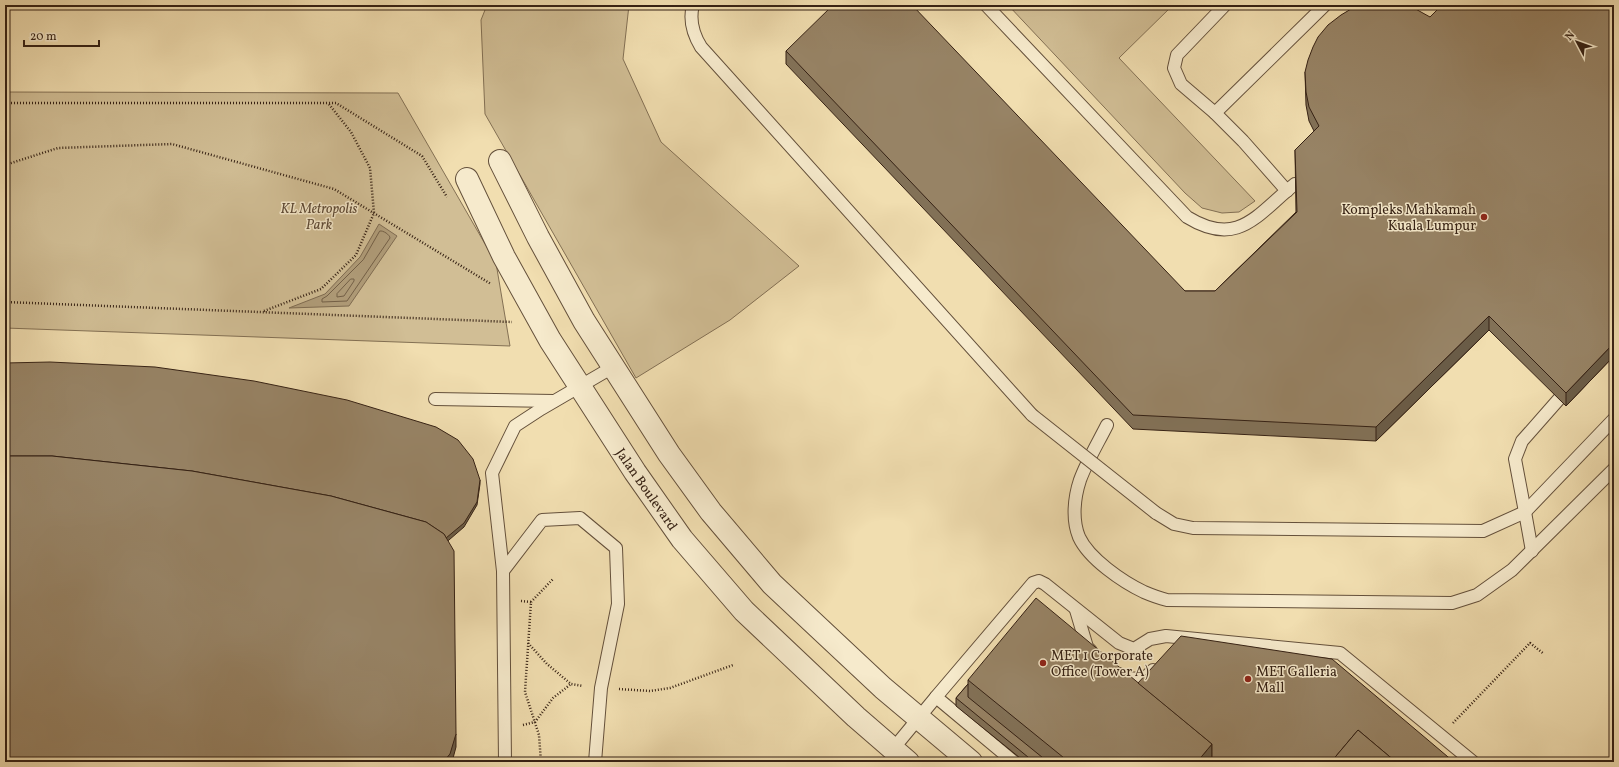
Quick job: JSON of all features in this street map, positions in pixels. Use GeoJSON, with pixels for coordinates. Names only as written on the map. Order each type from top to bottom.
{"type":"FeatureCollection","features":[{"type":"Feature","properties":{"kind":"street"},"geometry":{"type":"LineString","coordinates":[[500,161],[553,265],[584,321],[669,454],[711,512],[772,584],[883,688],[971,762]]}},
{"type":"Feature","properties":{"kind":"street","name":"Jalan Boulevard"},"geometry":{"type":"LineString","coordinates":[[467,179],[504,257],[540,322],[579,387],[635,472],[682,539],[744,611],[900,755]]}},
{"type":"Feature","properties":{"kind":"lane"},"geometry":{"type":"LineString","coordinates":[[693,5],[692,21],[694,35],[701,47],[1032,415],[1156,513],[1174,524],[1193,528],[1483,531],[1525,512],[1614,419]]}},
{"type":"Feature","properties":{"kind":"lane"},"geometry":{"type":"LineString","coordinates":[[986,5],[1187,217],[1199,224],[1211,228],[1223,229],[1241,227],[1254,220],[1291,188],[1215,113],[1181,84],[1174,68],[1177,55],[1225,5]]}},
{"type":"Feature","properties":{"kind":"lane"},"geometry":{"type":"LineString","coordinates":[[1215,113],[1325,5]]}},
{"type":"Feature","properties":{"kind":"lane"},"geometry":{"type":"LineString","coordinates":[[504,762],[503,570],[492,473],[515,426],[555,400],[613,367]]}},
{"type":"Feature","properties":{"kind":"lane"},"geometry":{"type":"LineString","coordinates":[[435,399],[555,400]]}},
{"type":"Feature","properties":{"kind":"lane"},"geometry":{"type":"LineString","coordinates":[[1532,551],[1515,459],[1522,441],[1559,399]]}},
{"type":"Feature","properties":{"kind":"lane"},"geometry":{"type":"LineString","coordinates":[[1107,425],[1080,480],[1075,505],[1075,523],[1080,538],[1090,553],[1124,580],[1144,592],[1167,600],[1452,603],[1477,595],[1512,570],[1614,469]]}},
{"type":"Feature","properties":{"kind":"lane"},"geometry":{"type":"LineString","coordinates":[[503,570],[542,520],[580,518],[616,548],[618,604],[601,688],[595,762]]}},
{"type":"Feature","properties":{"kind":"lane","name":"Jalan Boulevard"},"geometry":{"type":"LineString","coordinates":[[900,755],[919,718],[1033,583],[1039,581],[1045,584],[1076,610]]}},
{"type":"Feature","properties":{"kind":"lane"},"geometry":{"type":"LineString","coordinates":[[1076,610],[1119,643],[1134,648],[1150,639],[1166,636],[1340,653],[1473,762]]}},
{"type":"Feature","properties":{"kind":"lane"},"geometry":{"type":"LineString","coordinates":[[1076,610],[1087,648],[1099,658]]}},
{"type":"Feature","properties":{"kind":"lane"},"geometry":{"type":"LineString","coordinates":[[1175,648],[1189,638]]}},
{"type":"Feature","properties":{"kind":"lane"},"geometry":{"type":"LineString","coordinates":[[1189,638],[1219,650]]}},
{"type":"Feature","properties":{"kind":"lane"},"geometry":{"type":"LineString","coordinates":[[1111,668],[1123,678],[1144,679],[1159,664]]}},
{"type":"Feature","properties":{"kind":"lane"},"geometry":{"type":"LineString","coordinates":[[936,697],[1014,762]]}},
{"type":"Feature","properties":{"kind":"lane"},"geometry":{"type":"LineString","coordinates":[[1405,706],[1408,726]]}},
{"type":"Feature","properties":{"kind":"path"},"geometry":{"type":"LineString","coordinates":[[5,103],[336,102],[422,156],[451,204]]}},
{"type":"Feature","properties":{"kind":"path"},"geometry":{"type":"LineString","coordinates":[[262,312],[321,289],[356,255],[374,213],[370,168],[351,132],[328,103]]}},
{"type":"Feature","properties":{"kind":"path"},"geometry":{"type":"LineString","coordinates":[[5,165],[58,148],[172,144],[334,189],[498,288]]}},
{"type":"Feature","properties":{"kind":"path"},"geometry":{"type":"LineString","coordinates":[[5,302],[540,322]]}},
{"type":"Feature","properties":{"kind":"path"},"geometry":{"type":"LineString","coordinates":[[541,762],[539,735],[526,692],[528,643],[531,602],[553,579]]}},
{"type":"Feature","properties":{"kind":"path"},"geometry":{"type":"LineString","coordinates":[[504,598],[531,602]]}},
{"type":"Feature","properties":{"kind":"path"},"geometry":{"type":"LineString","coordinates":[[528,643],[547,664],[571,684],[601,688],[650,691],[670,688],[733,666]]}},
{"type":"Feature","properties":{"kind":"path"},"geometry":{"type":"LineString","coordinates":[[1441,736],[1530,643],[1544,654]]}},
{"type":"Feature","properties":{"kind":"path"},"geometry":{"type":"LineString","coordinates":[[504,729],[535,722],[553,698],[571,684]]}},
{"type":"Feature","properties":{"kind":"green space"},"geometry":{"type":"Polygon","coordinates":[[[487,5],[629,5],[623,59],[661,142],[799,266],[730,320],[636,378],[485,114],[481,20],[487,5]]]}},
{"type":"Feature","properties":{"kind":"green space"},"geometry":{"type":"Polygon","coordinates":[[[1008,5],[1173,5],[1119,58],[1255,201],[1239,212],[1222,213],[1202,208],[1185,193],[1008,5]]]}},
{"type":"Feature","properties":{"kind":"green space","name":"KL Metropolis Park"},"geometry":{"type":"Polygon","coordinates":[[[5,92],[398,93],[496,263],[510,346],[5,328],[5,92]]]}},
{"type":"Feature","properties":{"kind":"water"},"geometry":{"type":"Polygon","coordinates":[[[379,224],[397,236],[349,306],[289,308],[325,294],[360,257],[379,224]]]}},
{"type":"Feature","properties":{"kind":"building","name":"Kompleks Mahkamah Kuala Lumpur"},"geometry":{"type":"Polygon","coordinates":[[[833,5],[912,5],[1185,291],[1215,291],[1297,212],[1295,150],[1319,126],[1309,107],[1306,92],[1305,72],[1308,60],[1318,37],[1328,25],[1341,15],[1362,5],[1405,5],[1412,7],[1430,17],[1442,5],[1614,5],[1614,346],[1612,345],[1566,393],[1489,316],[1376,427],[1133,415],[786,51],[833,5]]]}},
{"type":"Feature","properties":{"kind":"building"},"geometry":{"type":"Polygon","coordinates":[[[50,362],[155,367],[254,381],[347,400],[436,427],[458,440],[473,459],[480,480],[477,502],[464,523],[446,538],[444,534],[426,522],[331,496],[192,471],[52,456],[5,456],[5,363],[50,362]]]}},
{"type":"Feature","properties":{"kind":"building"},"geometry":{"type":"Polygon","coordinates":[[[5,456],[52,456],[192,471],[331,496],[426,522],[444,534],[454,551],[456,734],[450,754],[443,762],[5,762],[5,456]]]}},
{"type":"Feature","properties":{"kind":"building","name":"MET 1 Corporate Office (Tower A)"},"geometry":{"type":"Polygon","coordinates":[[[1036,598],[1212,744],[1197,762],[1069,762],[968,680],[1036,598]]]}},
{"type":"Feature","properties":{"kind":"building"},"geometry":{"type":"Polygon","coordinates":[[[1181,636],[1332,659],[1454,762],[1396,762],[1358,730],[1331,762],[1212,762],[1212,744],[1138,683],[1181,636]]]}},
{"type":"Feature","properties":{"kind":"building"},"geometry":{"type":"Polygon","coordinates":[[[968,684],[968,697],[1048,762],[1034,762],[956,698],[968,684]]]}},
{"type":"Feature","properties":{"kind":"building"},"geometry":{"type":"Polygon","coordinates":[[[1358,730],[1396,762],[1331,762],[1358,730]]]}},
{"type":"Feature","properties":{"kind":"place","name":"Kompleks Mahkamah Kuala Lumpur"},"geometry":{"type":"Point","coordinates":[1484,217]}},
{"type":"Feature","properties":{"kind":"place","name":"MET 1 Corporate Office (Tower A)"},"geometry":{"type":"Point","coordinates":[1043,663]}},
{"type":"Feature","properties":{"kind":"place","name":"MET Galleria Mall"},"geometry":{"type":"Point","coordinates":[1248,679]}}]}
